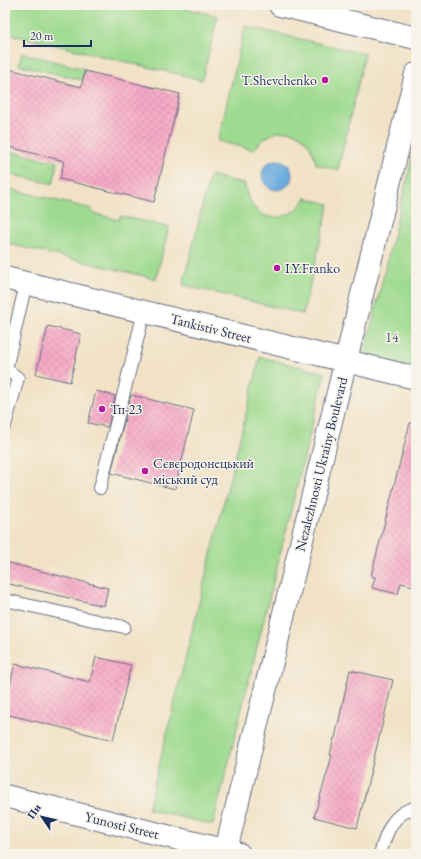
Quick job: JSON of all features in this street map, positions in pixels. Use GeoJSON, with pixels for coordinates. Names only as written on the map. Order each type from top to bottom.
{"type":"FeatureCollection","features":[{"type":"Feature","properties":{"kind":"street"},"geometry":{"type":"LineString","coordinates":[[280,5],[416,38]]}},
{"type":"Feature","properties":{"kind":"street","name":"Nezalezhnosti Ukrainy Boulevard"},"geometry":{"type":"LineString","coordinates":[[230,853],[346,361],[416,74]]}},
{"type":"Feature","properties":{"kind":"street","name":"Tankistiv Street"},"geometry":{"type":"LineString","coordinates":[[5,278],[416,378]]}},
{"type":"Feature","properties":{"kind":"street","name":"Yunosti Street"},"geometry":{"type":"LineString","coordinates":[[5,796],[230,853]]}},
{"type":"Feature","properties":{"kind":"lane"},"geometry":{"type":"LineString","coordinates":[[5,425],[18,378],[6,369],[26,283]]}},
{"type":"Feature","properties":{"kind":"lane"},"geometry":{"type":"LineString","coordinates":[[100,488],[144,312]]}},
{"type":"Feature","properties":{"kind":"lane"},"geometry":{"type":"LineString","coordinates":[[5,600],[124,628]]}},
{"type":"Feature","properties":{"kind":"lane"},"geometry":{"type":"LineString","coordinates":[[380,854],[388,828],[403,811],[416,808]]}},
{"type":"Feature","properties":{"kind":"green space"},"geometry":{"type":"Polygon","coordinates":[[[5,5],[170,5],[218,16],[202,80],[5,33],[5,5]]]}},
{"type":"Feature","properties":{"kind":"green space"},"geometry":{"type":"Polygon","coordinates":[[[245,26],[365,54],[338,170],[316,164],[307,142],[299,135],[291,132],[281,131],[272,134],[262,140],[254,150],[218,141],[245,26]]]}},
{"type":"Feature","properties":{"kind":"green space"},"geometry":{"type":"Polygon","coordinates":[[[22,53],[85,69],[82,80],[19,65],[22,53]]]}},
{"type":"Feature","properties":{"kind":"green space","name":"14"},"geometry":{"type":"Polygon","coordinates":[[[416,142],[416,368],[364,356],[416,142]]]}},
{"type":"Feature","properties":{"kind":"green space"},"geometry":{"type":"Polygon","coordinates":[[[5,150],[58,162],[53,184],[5,173],[5,150]]]}},
{"type":"Feature","properties":{"kind":"green space"},"geometry":{"type":"Polygon","coordinates":[[[210,175],[245,184],[248,197],[253,207],[269,217],[279,217],[288,214],[298,208],[306,198],[329,204],[303,314],[183,285],[210,175]]]}},
{"type":"Feature","properties":{"kind":"green space"},"geometry":{"type":"Polygon","coordinates":[[[5,188],[92,209],[92,213],[119,220],[120,216],[169,227],[156,279],[5,243],[5,188]]]}},
{"type":"Feature","properties":{"kind":"green space"},"geometry":{"type":"Polygon","coordinates":[[[260,357],[325,373],[213,825],[148,809],[260,357]]]}},
{"type":"Feature","properties":{"kind":"water"},"geometry":{"type":"Polygon","coordinates":[[[277,160],[288,164],[292,175],[288,186],[277,190],[266,186],[262,175],[266,164],[277,160]]]}},
{"type":"Feature","properties":{"kind":"building"},"geometry":{"type":"Polygon","coordinates":[[[5,68],[81,87],[85,71],[180,94],[154,202],[60,179],[64,161],[5,146],[5,68]]]}},
{"type":"Feature","properties":{"kind":"building"},"geometry":{"type":"Polygon","coordinates":[[[48,326],[81,334],[70,382],[36,374],[48,326]]]}},
{"type":"Feature","properties":{"kind":"building","name":"Тп-23"},"geometry":{"type":"Polygon","coordinates":[[[96,391],[115,396],[108,427],[88,423],[96,391]]]}},
{"type":"Feature","properties":{"kind":"building"},"geometry":{"type":"Polygon","coordinates":[[[131,395],[194,410],[175,489],[111,473],[131,395]]]}},
{"type":"Feature","properties":{"kind":"building"},"geometry":{"type":"Polygon","coordinates":[[[410,423],[416,424],[416,569],[412,586],[401,583],[398,594],[372,588],[375,577],[371,576],[410,423]]]}},
{"type":"Feature","properties":{"kind":"building"},"geometry":{"type":"Polygon","coordinates":[[[5,562],[108,588],[104,606],[5,583],[5,562]]]}},
{"type":"Feature","properties":{"kind":"building"},"geometry":{"type":"Polygon","coordinates":[[[96,657],[131,665],[113,740],[5,714],[5,705],[15,664],[90,682],[96,657]]]}},
{"type":"Feature","properties":{"kind":"building"},"geometry":{"type":"Polygon","coordinates":[[[350,670],[393,680],[357,828],[314,817],[332,756],[330,755],[350,670]]]}},
{"type":"Feature","properties":{"kind":"place","name":"T.Shevchenko"},"geometry":{"type":"Point","coordinates":[325,80]}},
{"type":"Feature","properties":{"kind":"place","name":"I.Y.Franko"},"geometry":{"type":"Point","coordinates":[277,268]}},
{"type":"Feature","properties":{"kind":"place","name":"Тп-23"},"geometry":{"type":"Point","coordinates":[102,409]}},
{"type":"Feature","properties":{"kind":"place","name":"Сєвєродонецький міський суд"},"geometry":{"type":"Point","coordinates":[145,471]}}]}
